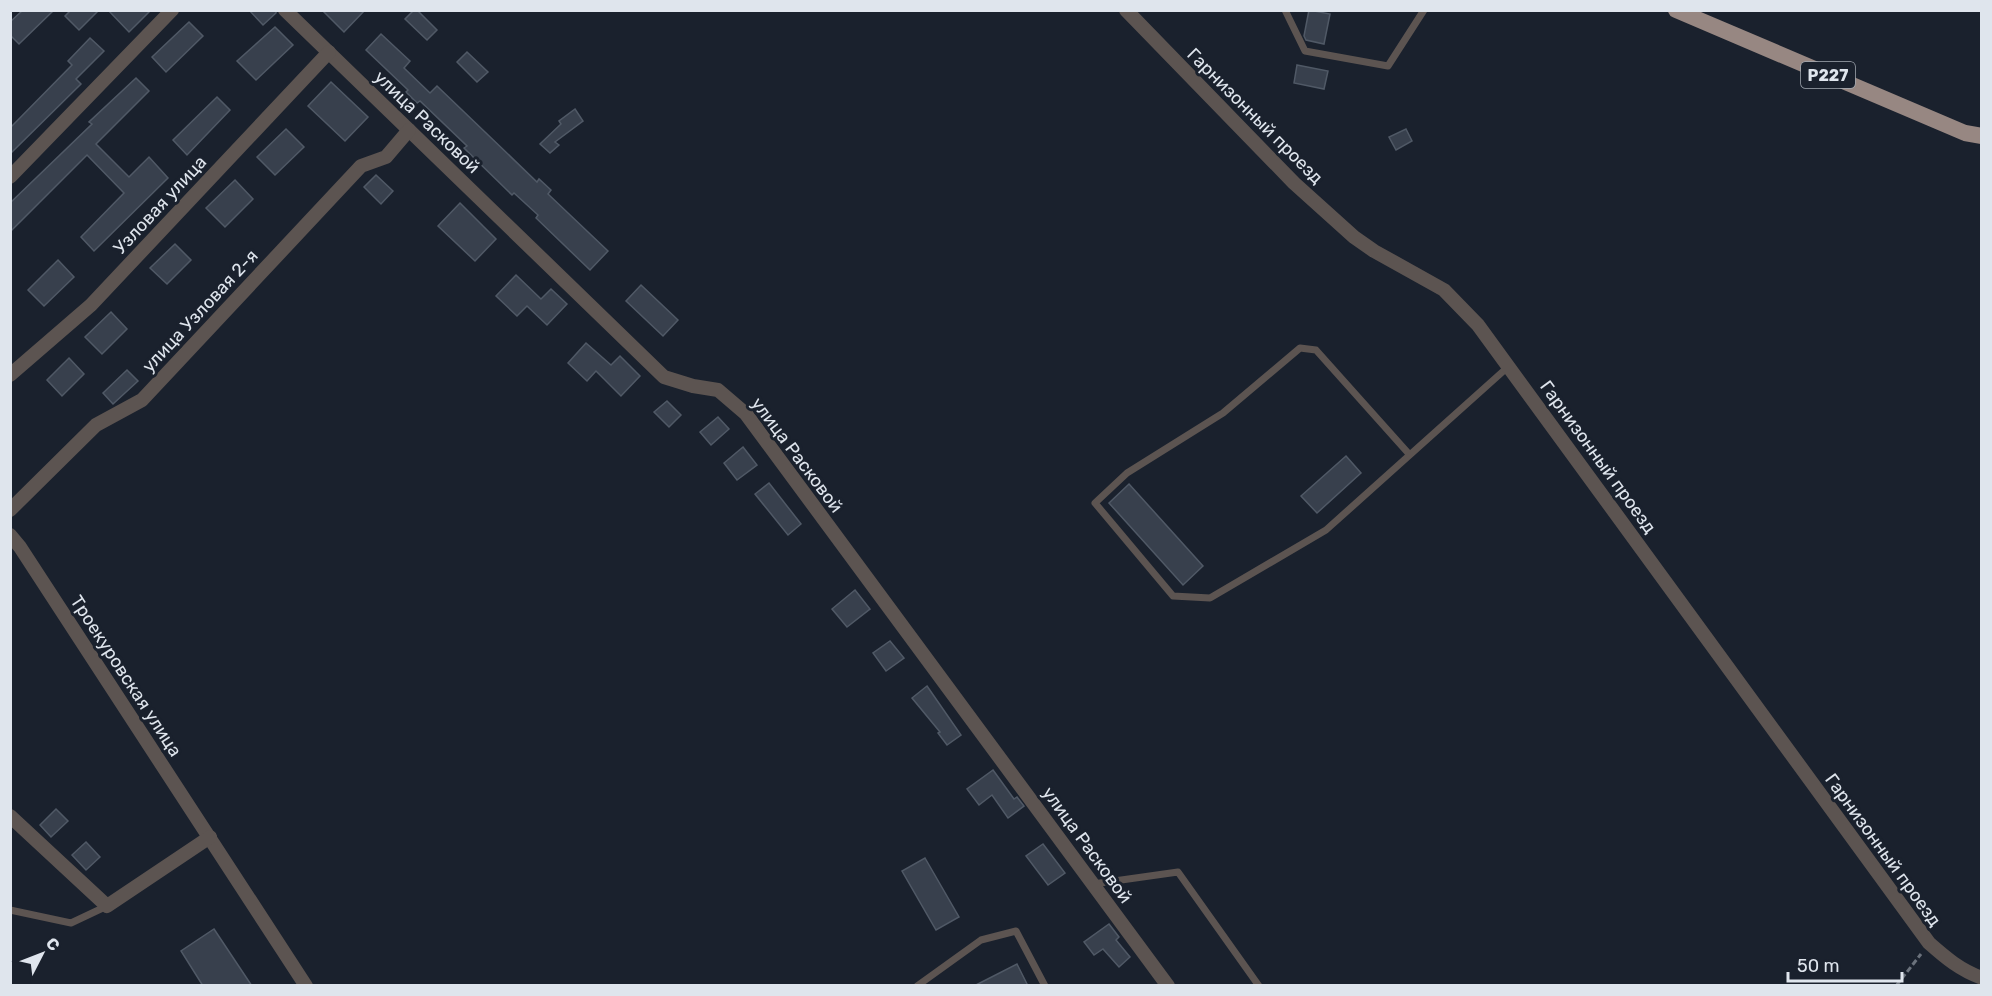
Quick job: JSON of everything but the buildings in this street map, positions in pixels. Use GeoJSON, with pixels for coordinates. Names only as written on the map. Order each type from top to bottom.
{"type":"FeatureCollection","features":[{"type":"Feature","properties":{"kind":"main road","name":"Р227"},"geometry":{"type":"LineString","coordinates":[[1676,10],[1965,133],[1982,136]]}},
{"type":"Feature","properties":{"kind":"street"},"geometry":{"type":"LineString","coordinates":[[10,177],[172,10]]}},
{"type":"Feature","properties":{"kind":"street","name":"улица Расковой"},"geometry":{"type":"LineString","coordinates":[[285,10],[664,377],[693,386],[718,390],[746,414],[1168,986]]}},
{"type":"Feature","properties":{"kind":"street","name":"Гарнизонный проезд"},"geometry":{"type":"LineString","coordinates":[[1126,10],[1294,183],[1354,237],[1374,251],[1444,290],[1478,325],[1929,943],[1965,972],[1982,978]]}},
{"type":"Feature","properties":{"kind":"street","name":"Узловая улица"},"geometry":{"type":"LineString","coordinates":[[10,375],[91,305],[329,52]]}},
{"type":"Feature","properties":{"kind":"street","name":"улица Узловая 2-я"},"geometry":{"type":"LineString","coordinates":[[10,510],[96,425],[142,400],[362,166],[386,157],[409,130]]}},
{"type":"Feature","properties":{"kind":"street","name":"Троекуровская улица"},"geometry":{"type":"LineString","coordinates":[[10,535],[306,986]]}},
{"type":"Feature","properties":{"kind":"street"},"geometry":{"type":"LineString","coordinates":[[10,816],[107,906],[210,837]]}},
{"type":"Feature","properties":{"kind":"lane"},"geometry":{"type":"LineString","coordinates":[[1285,10],[1305,51],[1388,66],[1424,10]]}},
{"type":"Feature","properties":{"kind":"lane"},"geometry":{"type":"LineString","coordinates":[[1409,454],[1316,350],[1300,348],[1223,414],[1127,474],[1095,503],[1173,596],[1210,598],[1326,530],[1509,366]]}},
{"type":"Feature","properties":{"kind":"lane"},"geometry":{"type":"LineString","coordinates":[[1093,884],[1178,872],[1259,986]]}},
{"type":"Feature","properties":{"kind":"lane"},"geometry":{"type":"LineString","coordinates":[[10,910],[71,923],[107,906]]}},
{"type":"Feature","properties":{"kind":"lane"},"geometry":{"type":"LineString","coordinates":[[917,986],[981,940],[1016,931],[1045,986]]}},
{"type":"Feature","properties":{"kind":"path"},"geometry":{"type":"LineString","coordinates":[[1896,986],[1929,943]]}}]}
